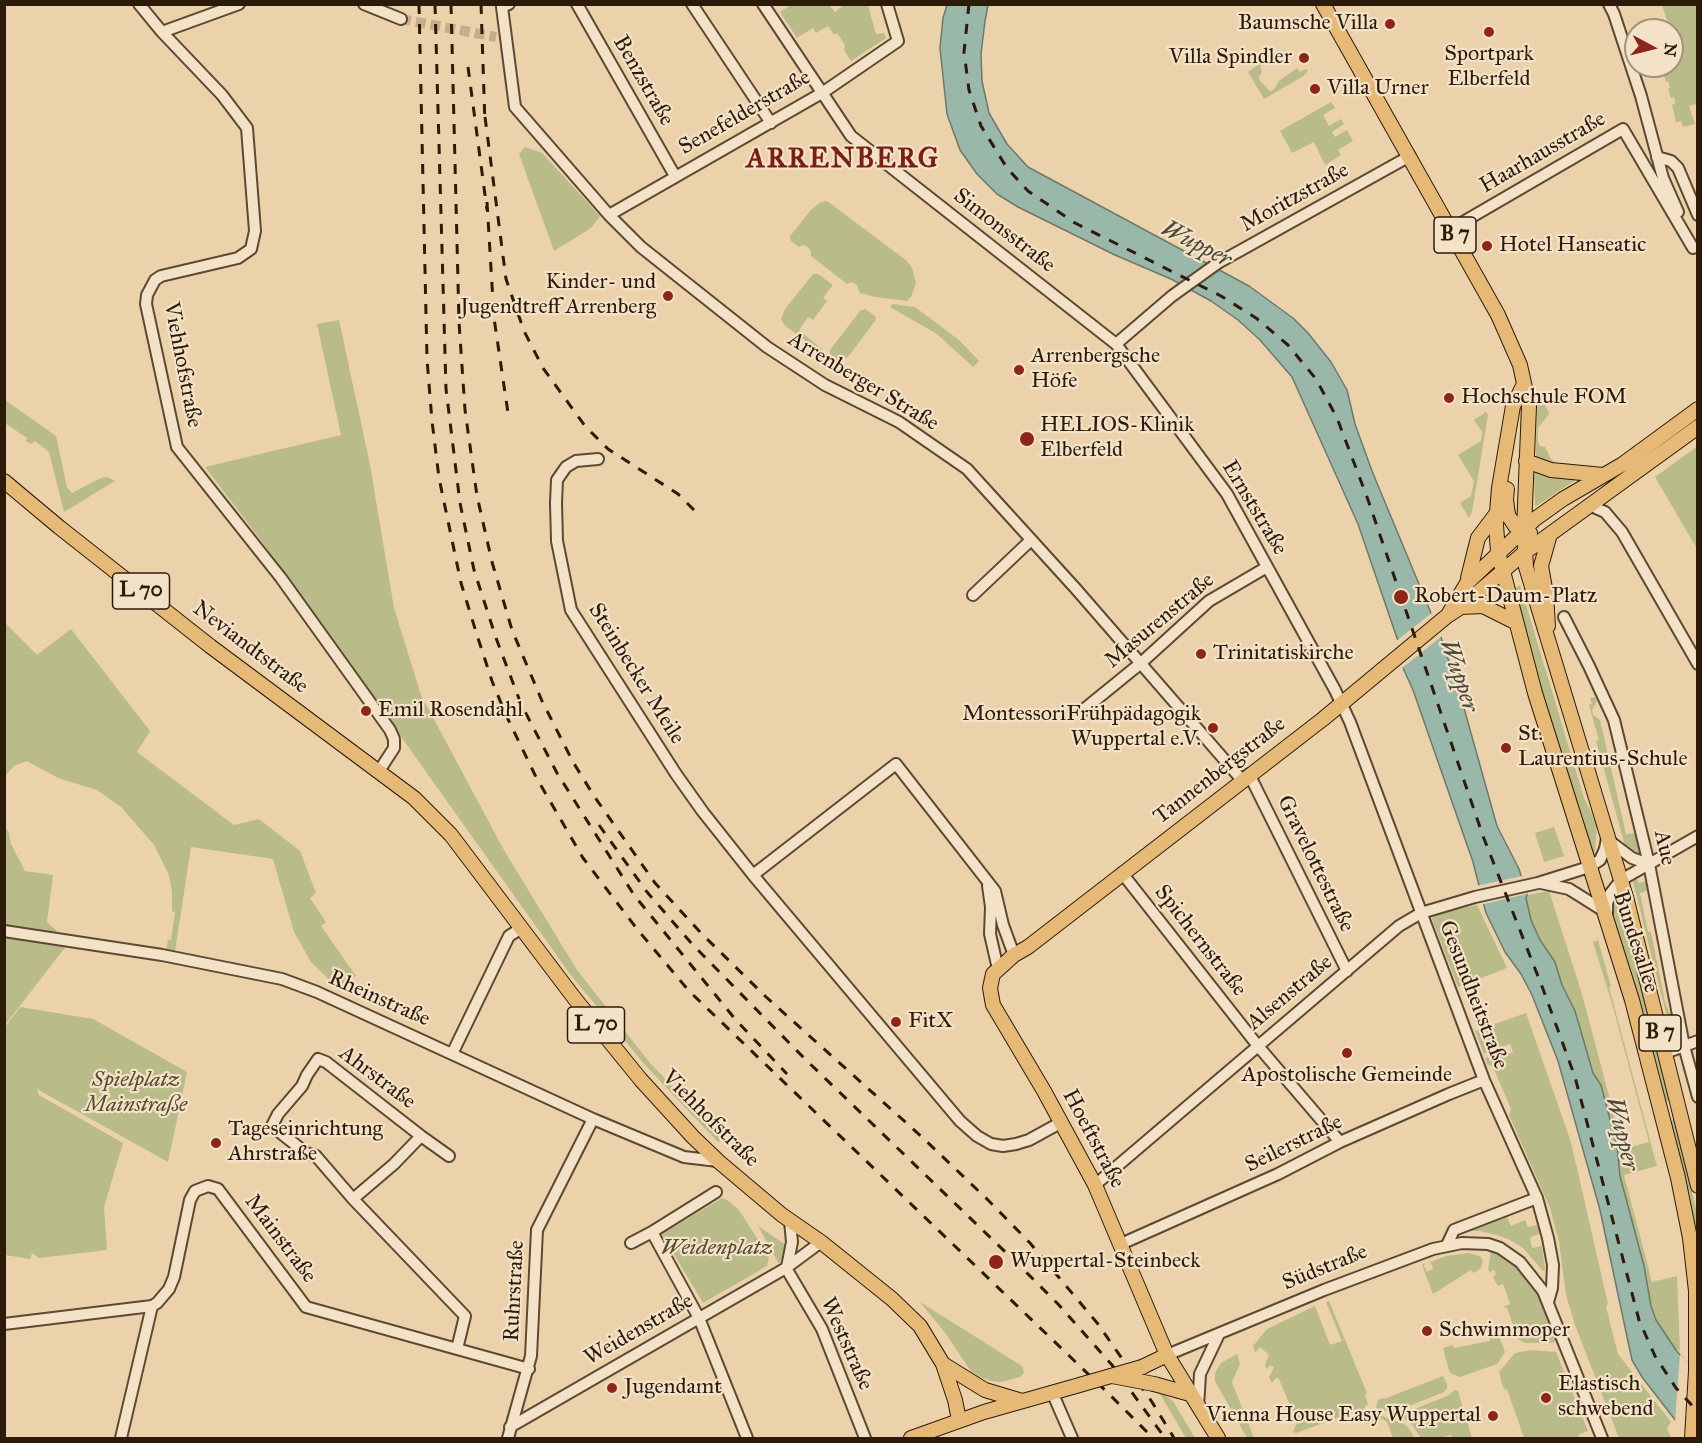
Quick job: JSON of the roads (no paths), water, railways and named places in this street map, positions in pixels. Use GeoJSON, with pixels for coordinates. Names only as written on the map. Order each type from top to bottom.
{"type":"FeatureCollection","features":[{"type":"Feature","properties":{"kind":"main road","name":"B 7"},"geometry":{"type":"LineString","coordinates":[[1323,4],[1451,229],[1514,348],[1529,406],[1524,553]]}},
{"type":"Feature","properties":{"kind":"main road","name":"B 7"},"geometry":{"type":"LineString","coordinates":[[1503,572],[1498,552],[1496,514],[1513,406],[1524,384]]}},
{"type":"Feature","properties":{"kind":"main road"},"geometry":{"type":"LineString","coordinates":[[1442,620],[1679,431],[1698,409]]}},
{"type":"Feature","properties":{"kind":"main road"},"geometry":{"type":"LineString","coordinates":[[1442,620],[1467,583],[1535,519],[1563,499],[1679,431],[1698,427]]}},
{"type":"Feature","properties":{"kind":"main road"},"geometry":{"type":"LineString","coordinates":[[1506,447],[1511,458],[1506,500],[1508,515],[1515,526],[1537,534],[1550,534]]}},
{"type":"Feature","properties":{"kind":"main road"},"geometry":{"type":"LineString","coordinates":[[1510,469],[1520,470],[1526,461],[1551,470],[1603,475]]}},
{"type":"Feature","properties":{"kind":"main road","name":"Neviandtstraße"},"geometry":{"type":"LineString","coordinates":[[4,480],[210,646],[414,798],[443,826]]}},
{"type":"Feature","properties":{"kind":"main road"},"geometry":{"type":"LineString","coordinates":[[1563,499],[1559,514],[1563,519],[1569,519]]}},
{"type":"Feature","properties":{"kind":"main road","name":"B 7"},"geometry":{"type":"LineString","coordinates":[[1467,583],[1478,538],[1496,514]]}},
{"type":"Feature","properties":{"kind":"main road","name":"B 7"},"geometry":{"type":"LineString","coordinates":[[1547,639],[1548,617],[1541,566],[1550,534]]}},
{"type":"Feature","properties":{"kind":"main road","name":"Bundesallee"},"geometry":{"type":"LineString","coordinates":[[1524,553],[1530,582],[1621,880],[1697,1178]]}},
{"type":"Feature","properties":{"kind":"main road","name":"Bundesallee"},"geometry":{"type":"LineString","coordinates":[[1503,572],[1546,730],[1635,1011],[1694,1242],[1696,1291],[1694,1431]]}},
{"type":"Feature","properties":{"kind":"main road"},"geometry":{"type":"LineString","coordinates":[[1461,607],[1483,606],[1515,622]]}},
{"type":"Feature","properties":{"kind":"main road","name":"Tannenbergstraße"},"geometry":{"type":"LineString","coordinates":[[1014,955],[1028,947],[1342,703],[1442,620]]}},
{"type":"Feature","properties":{"kind":"main road","name":"Viehhofstraße"},"geometry":{"type":"LineString","coordinates":[[443,826],[471,860],[520,929],[641,1080],[718,1161],[790,1221],[821,1242],[906,1311],[926,1335],[943,1364],[959,1420]]}},
{"type":"Feature","properties":{"kind":"main road"},"geometry":{"type":"LineString","coordinates":[[998,969],[1014,955]]}},
{"type":"Feature","properties":{"kind":"main road","name":"Hoeftstraße"},"geometry":{"type":"LineString","coordinates":[[998,969],[991,981],[991,1001],[1095,1185],[1167,1355],[1218,1438]]}},
{"type":"Feature","properties":{"kind":"main road"},"geometry":{"type":"LineString","coordinates":[[1664,1121],[1665,1113],[1671,1109],[1678,1109],[1680,1113]]}},
{"type":"Feature","properties":{"kind":"main road","name":"Südstraße"},"geometry":{"type":"LineString","coordinates":[[1110,1376],[1142,1367],[1167,1355]]}},
{"type":"Feature","properties":{"kind":"main road"},"geometry":{"type":"LineString","coordinates":[[943,1364],[985,1390],[1022,1401]]}},
{"type":"Feature","properties":{"kind":"main road"},"geometry":{"type":"LineString","coordinates":[[911,1438],[959,1420],[1110,1376],[1154,1384],[1190,1394]]}},
{"type":"Feature","properties":{"kind":"street","name":"Viehhofstraße"},"geometry":{"type":"LineString","coordinates":[[139,4],[162,32],[222,95],[247,128],[255,231],[251,249],[246,254],[226,261],[161,276],[150,287],[146,304],[177,447],[281,578],[390,729],[394,739],[394,748],[379,771]]}},
{"type":"Feature","properties":{"kind":"street"},"geometry":{"type":"LineString","coordinates":[[162,32],[239,4]]}},
{"type":"Feature","properties":{"kind":"street"},"geometry":{"type":"LineString","coordinates":[[364,4],[401,19]]}},
{"type":"Feature","properties":{"kind":"street","name":"Benzstraße"},"geometry":{"type":"LineString","coordinates":[[577,4],[675,176]]}},
{"type":"Feature","properties":{"kind":"street"},"geometry":{"type":"LineString","coordinates":[[692,4],[771,123]]}},
{"type":"Feature","properties":{"kind":"street","name":"Simonsstraße"},"geometry":{"type":"LineString","coordinates":[[764,4],[851,136],[1116,344]]}},
{"type":"Feature","properties":{"kind":"street","name":"Senefelderstraße"},"geometry":{"type":"LineString","coordinates":[[609,214],[822,93],[898,41],[887,4]]}},
{"type":"Feature","properties":{"kind":"street"},"geometry":{"type":"LineString","coordinates":[[1609,4],[1641,96],[1663,178],[1695,253]]}},
{"type":"Feature","properties":{"kind":"street","name":"Arrenberger Straße"},"geometry":{"type":"LineString","coordinates":[[506,6],[501,37],[515,107],[609,214],[641,247],[668,270],[767,347],[833,389],[899,422],[967,470],[1246,777]]}},
{"type":"Feature","properties":{"kind":"street","name":"Haarhausstraße"},"geometry":{"type":"LineString","coordinates":[[1451,229],[1623,129],[1695,253]]}},
{"type":"Feature","properties":{"kind":"street","name":"Moritzstraße"},"geometry":{"type":"LineString","coordinates":[[1116,344],[1172,296],[1218,263],[1410,156]]}},
{"type":"Feature","properties":{"kind":"street"},"geometry":{"type":"LineString","coordinates":[[1657,157],[1671,161],[1678,168],[1698,215]]}},
{"type":"Feature","properties":{"kind":"street","name":"Ernststraße"},"geometry":{"type":"LineString","coordinates":[[1116,344],[1227,494],[1342,703]]}},
{"type":"Feature","properties":{"kind":"street","name":"Steinbecker Meile"},"geometry":{"type":"LineString","coordinates":[[598,459],[576,461],[566,467],[557,480],[557,541],[571,610],[676,774],[753,875],[960,1121],[977,1136],[991,1144],[1003,1146],[1016,1144],[1060,1122]]}},
{"type":"Feature","properties":{"kind":"street"},"geometry":{"type":"LineString","coordinates":[[1589,505],[1605,512],[1622,532],[1698,664]]}},
{"type":"Feature","properties":{"kind":"street"},"geometry":{"type":"LineString","coordinates":[[973,595],[1031,540]]}},
{"type":"Feature","properties":{"kind":"street","name":"Masurenstraße"},"geometry":{"type":"LineString","coordinates":[[1082,711],[1141,663],[1209,601],[1267,567]]}},
{"type":"Feature","properties":{"kind":"street","name":"Aue"},"geometry":{"type":"LineString","coordinates":[[1564,617],[1614,720],[1649,864],[1684,1046],[1698,1097]]}},
{"type":"Feature","properties":{"kind":"street","name":"Gesundheitstraße"},"geometry":{"type":"LineString","coordinates":[[1342,703],[1484,1080],[1537,1198],[1553,1265],[1552,1288],[1548,1302]]}},
{"type":"Feature","properties":{"kind":"street"},"geometry":{"type":"LineString","coordinates":[[753,875],[896,764],[986,880],[998,899],[1003,925],[1014,955]]}},
{"type":"Feature","properties":{"kind":"street","name":"Gravelottestraße"},"geometry":{"type":"LineString","coordinates":[[1246,777],[1347,971]]}},
{"type":"Feature","properties":{"kind":"street"},"geometry":{"type":"LineString","coordinates":[[1605,916],[1610,894],[1621,880],[1698,836]]}},
{"type":"Feature","properties":{"kind":"street"},"geometry":{"type":"LineString","coordinates":[[1607,837],[1632,858],[1649,864]]}},
{"type":"Feature","properties":{"kind":"street"},"geometry":{"type":"LineString","coordinates":[[1589,867],[1596,864],[1603,855],[1607,837]]}},
{"type":"Feature","properties":{"kind":"street","name":"Alsenstraße"},"geometry":{"type":"LineString","coordinates":[[1095,1185],[1399,926],[1420,912],[1589,867]]}},
{"type":"Feature","properties":{"kind":"street","name":"Spichernstraße"},"geometry":{"type":"LineString","coordinates":[[1122,873],[1258,1046],[1340,1142]]}},
{"type":"Feature","properties":{"kind":"street"},"geometry":{"type":"LineString","coordinates":[[986,880],[991,907],[990,934],[998,969]]}},
{"type":"Feature","properties":{"kind":"street","name":"Alsenstraße"},"geometry":{"type":"LineString","coordinates":[[1538,882],[1569,889],[1605,916]]}},
{"type":"Feature","properties":{"kind":"street"},"geometry":{"type":"LineString","coordinates":[[452,1054],[509,936],[520,929]]}},
{"type":"Feature","properties":{"kind":"street","name":"Rheinstraße"},"geometry":{"type":"LineString","coordinates":[[4,931],[162,955],[282,979],[317,992],[593,1119],[684,1157],[718,1161]]}},
{"type":"Feature","properties":{"kind":"street"},"geometry":{"type":"LineString","coordinates":[[1665,1053],[1698,1041]]}},
{"type":"Feature","properties":{"kind":"street","name":"Ahrstraße"},"geometry":{"type":"LineString","coordinates":[[450,1156],[326,1062],[318,1059],[302,1086],[278,1114],[272,1126],[306,1154],[316,1156],[353,1199],[465,1316],[457,1349]]}},
{"type":"Feature","properties":{"kind":"street","name":"Seilerstraße"},"geometry":{"type":"LineString","coordinates":[[1121,1244],[1278,1174],[1340,1142],[1484,1080]]}},
{"type":"Feature","properties":{"kind":"street","name":"Ruhrstraße"},"geometry":{"type":"LineString","coordinates":[[509,1433],[531,1356],[537,1230],[593,1119]]}},
{"type":"Feature","properties":{"kind":"street","name":"Ahrstraße"},"geometry":{"type":"LineString","coordinates":[[353,1199],[394,1164],[421,1136]]}},
{"type":"Feature","properties":{"kind":"street","name":"Mainstraße"},"geometry":{"type":"LineString","coordinates":[[152,1306],[169,1289],[174,1277],[192,1194],[199,1188],[208,1186],[218,1190],[306,1306],[529,1369]]}},
{"type":"Feature","properties":{"kind":"street"},"geometry":{"type":"LineString","coordinates":[[632,1243],[716,1191]]}},
{"type":"Feature","properties":{"kind":"street","name":"Südstraße"},"geometry":{"type":"LineString","coordinates":[[1446,1245],[1454,1230],[1537,1198]]}},
{"type":"Feature","properties":{"kind":"street"},"geometry":{"type":"LineString","coordinates":[[787,1267],[791,1252],[790,1221]]}},
{"type":"Feature","properties":{"kind":"street"},"geometry":{"type":"LineString","coordinates":[[652,1232],[699,1318],[747,1438]]}},
{"type":"Feature","properties":{"kind":"street","name":"Weidenstraße"},"geometry":{"type":"LineString","coordinates":[[509,1433],[566,1395],[787,1267],[821,1242]]}},
{"type":"Feature","properties":{"kind":"street","name":"Südstraße"},"geometry":{"type":"LineString","coordinates":[[1167,1355],[1324,1290],[1446,1245],[1476,1242],[1500,1248],[1529,1271],[1548,1302],[1602,1438]]}},
{"type":"Feature","properties":{"kind":"street","name":"Weststraße"},"geometry":{"type":"LineString","coordinates":[[787,1267],[822,1329],[865,1438]]}},
{"type":"Feature","properties":{"kind":"street"},"geometry":{"type":"LineString","coordinates":[[4,1324],[152,1306],[121,1438]]}},
{"type":"Feature","properties":{"kind":"street"},"geometry":{"type":"LineString","coordinates":[[1198,1407],[1200,1374],[1219,1334]]}},
{"type":"Feature","properties":{"kind":"street"},"geometry":{"type":"LineString","coordinates":[[1052,1392],[1072,1438]]}},
{"type":"Feature","properties":{"kind":"tunnel"},"geometry":{"type":"LineString","coordinates":[[401,19],[496,37]]}},
{"type":"Feature","properties":{"kind":"railway"},"geometry":{"type":"LineString","coordinates":[[419,4],[427,359],[439,478],[461,583],[477,635],[506,715],[536,777],[583,858],[637,929],[689,991],[1153,1438]]}},
{"type":"Feature","properties":{"kind":"railway"},"geometry":{"type":"LineString","coordinates":[[435,4],[446,389],[460,503],[474,570],[496,638],[521,704],[557,773],[634,895],[735,1019],[787,1074]]}},
{"type":"Feature","properties":{"kind":"railway"},"geometry":{"type":"LineString","coordinates":[[451,4],[459,322],[465,410],[477,496],[492,562],[512,630],[542,701],[573,762],[594,796],[655,883],[701,933],[765,996],[922,1137],[1030,1243],[1098,1324],[1174,1438]]}},
{"type":"Feature","properties":{"kind":"railway"},"geometry":{"type":"LineString","coordinates":[[481,4],[485,124]]}},
{"type":"Feature","properties":{"kind":"railway"},"geometry":{"type":"LineString","coordinates":[[969,4],[964,52],[969,90],[981,126],[1007,168],[1028,191],[1075,223],[1221,296],[1256,318],[1288,345],[1316,379],[1337,418],[1367,497],[1483,836],[1575,1077],[1639,1320],[1655,1356],[1676,1388],[1698,1412]]}},
{"type":"Feature","properties":{"kind":"railway"},"geometry":{"type":"LineString","coordinates":[[468,67],[487,210]]}},
{"type":"Feature","properties":{"kind":"railway"},"geometry":{"type":"LineString","coordinates":[[485,117],[506,279],[524,331],[543,368],[585,426],[608,449],[678,494],[697,513]]}},
{"type":"Feature","properties":{"kind":"railway"},"geometry":{"type":"LineString","coordinates":[[487,202],[494,318],[508,413]]}},
{"type":"Feature","properties":{"kind":"railway"},"geometry":{"type":"LineString","coordinates":[[599,825],[647,892],[692,944],[805,1059],[1058,1304],[1112,1365],[1165,1438]]}},
{"type":"Feature","properties":{"kind":"place","name":"Baumsche Villa"},"geometry":{"type":"Point","coordinates":[1390,24]}},
{"type":"Feature","properties":{"kind":"place","name":"Sportpark Elberfeld"},"geometry":{"type":"Point","coordinates":[1489,32]}},
{"type":"Feature","properties":{"kind":"place","name":"Villa Spindler"},"geometry":{"type":"Point","coordinates":[1304,58]}},
{"type":"Feature","properties":{"kind":"place","name":"Villa Urner"},"geometry":{"type":"Point","coordinates":[1315,89]}},
{"type":"Feature","properties":{"kind":"place","name":"Hotel Hanseatic"},"geometry":{"type":"Point","coordinates":[1487,246]}},
{"type":"Feature","properties":{"kind":"place","name":"Kinder- und Jugendtreff Arrenberg"},"geometry":{"type":"Point","coordinates":[668,296]}},
{"type":"Feature","properties":{"kind":"place","name":"Arrenbergsche Höfe"},"geometry":{"type":"Point","coordinates":[1019,370]}},
{"type":"Feature","properties":{"kind":"place","name":"Hochschule FOM"},"geometry":{"type":"Point","coordinates":[1449,398]}},
{"type":"Feature","properties":{"kind":"place","name":"HELIOS-Klinik Elberfeld"},"geometry":{"type":"Point","coordinates":[1027,439]}},
{"type":"Feature","properties":{"kind":"place","name":"Robert-Daum-Platz"},"geometry":{"type":"Point","coordinates":[1401,597]}},
{"type":"Feature","properties":{"kind":"place","name":"Trinitatiskirche"},"geometry":{"type":"Point","coordinates":[1201,654]}},
{"type":"Feature","properties":{"kind":"place","name":"Emil Rosendahl"},"geometry":{"type":"Point","coordinates":[366,711]}},
{"type":"Feature","properties":{"kind":"place","name":"MontessoriFrühpädagogik Wuppertal e.V."},"geometry":{"type":"Point","coordinates":[1213,728]}},
{"type":"Feature","properties":{"kind":"place","name":"St. Laurentius-Schule"},"geometry":{"type":"Point","coordinates":[1506,748]}},
{"type":"Feature","properties":{"kind":"place","name":"FitX"},"geometry":{"type":"Point","coordinates":[896,1022]}},
{"type":"Feature","properties":{"kind":"place","name":"Apostolische Gemeinde"},"geometry":{"type":"Point","coordinates":[1347,1053]}},
{"type":"Feature","properties":{"kind":"place","name":"Tageseinrichtung Ahrstraße"},"geometry":{"type":"Point","coordinates":[216,1143]}},
{"type":"Feature","properties":{"kind":"place","name":"Wuppertal-Steinbeck"},"geometry":{"type":"Point","coordinates":[996,1262]}},
{"type":"Feature","properties":{"kind":"place","name":"Schwimmoper"},"geometry":{"type":"Point","coordinates":[1427,1331]}},
{"type":"Feature","properties":{"kind":"place","name":"Jugendamt"},"geometry":{"type":"Point","coordinates":[612,1388]}},
{"type":"Feature","properties":{"kind":"place","name":"Elastisch schwebend"},"geometry":{"type":"Point","coordinates":[1546,1398]}},
{"type":"Feature","properties":{"kind":"place","name":"Vienna House Easy Wuppertal"},"geometry":{"type":"Point","coordinates":[1493,1416]}},
{"type":"Feature","properties":{"kind":"district","name":"ARRENBERG"},"geometry":{"type":"Point","coordinates":[843,160]}},
{"type":"Feature","properties":{"kind":"water label","name":"Wupper"},"geometry":{"type":"Point","coordinates":[1196,245]}},
{"type":"Feature","properties":{"kind":"water label","name":"Wupper"},"geometry":{"type":"Point","coordinates":[1458,676]}},
{"type":"Feature","properties":{"kind":"water label","name":"Wupper"},"geometry":{"type":"Point","coordinates":[1621,1134]}},
{"type":"Feature","properties":{"kind":"park label","name":"Spielplatz Mainstraße"},"geometry":{"type":"Point","coordinates":[136,1094]}},
{"type":"Feature","properties":{"kind":"park label","name":"Weidenplatz"},"geometry":{"type":"Point","coordinates":[717,1249]}}]}
